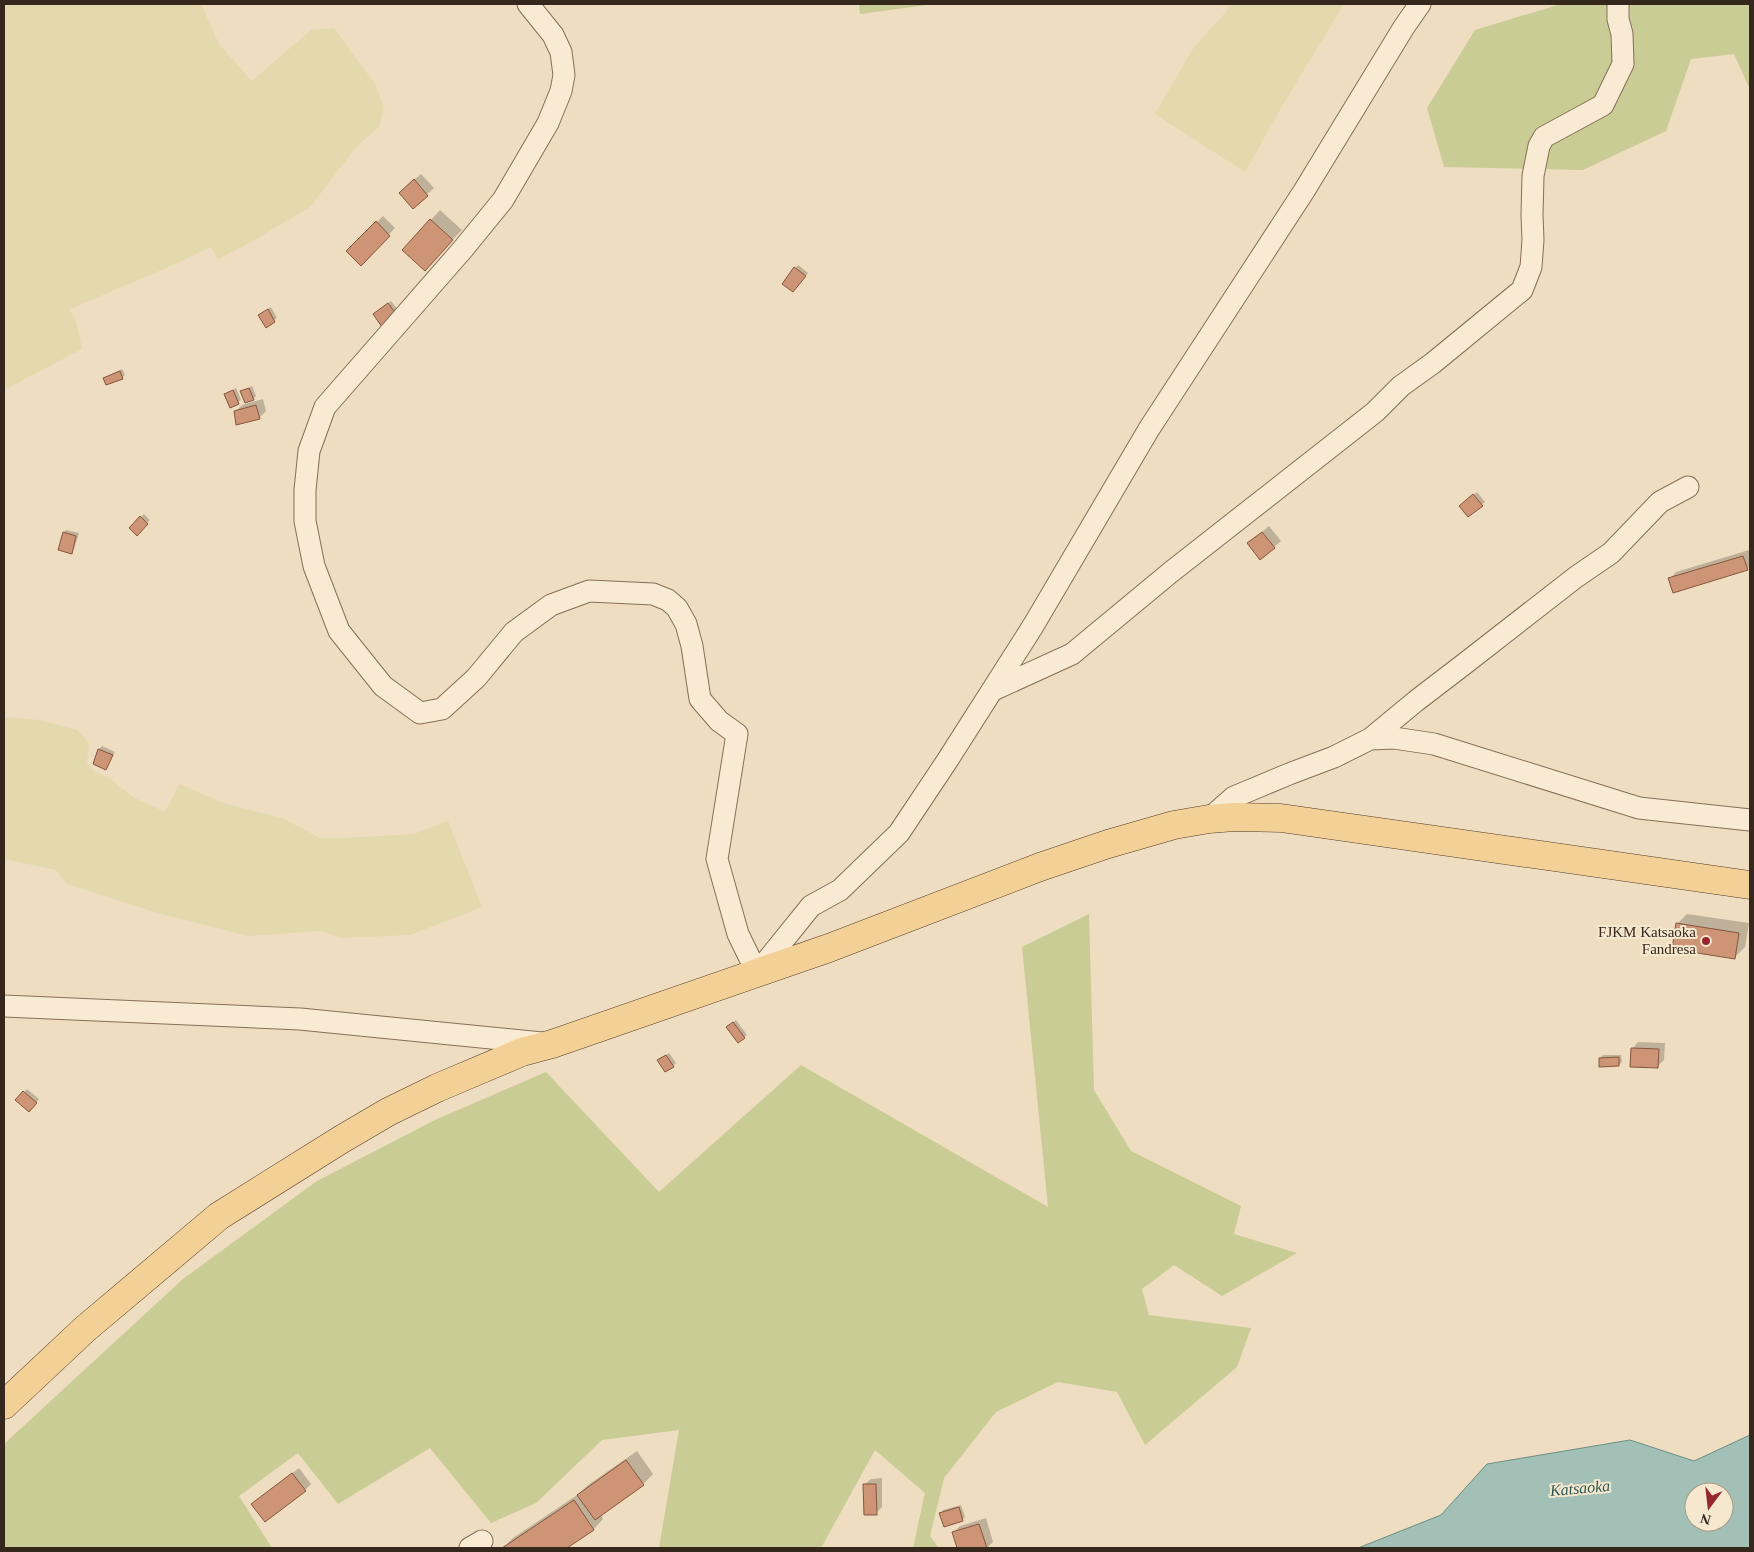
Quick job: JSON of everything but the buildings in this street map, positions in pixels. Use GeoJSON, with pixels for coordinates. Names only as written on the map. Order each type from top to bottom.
{"type":"FeatureCollection","features":[{"type":"Feature","properties":{"kind":"main road"},"geometry":{"type":"LineString","coordinates":[[4,1405],[85,1329],[219,1216],[388,1112],[437,1088],[514,1055],[552,1044],[757,973],[847,941],[1040,867],[1108,844],[1174,825],[1209,819],[1234,817],[1280,818],[1750,885]]}},
{"type":"Feature","properties":{"kind":"street"},"geometry":{"type":"LineString","coordinates":[[528,4],[552,35],[561,52],[564,75],[561,91],[548,122],[503,200],[463,249],[325,407],[309,451],[305,490],[305,521],[314,566],[339,631],[383,686],[420,713],[442,709],[476,678],[514,632],[551,605],[589,591],[653,594],[668,600],[677,608],[686,624],[692,646],[700,700],[719,721],[737,734],[717,859],[738,934],[757,973],[811,906],[840,890],[899,833],[993,690],[1149,429],[1304,191],[1420,4]]}},
{"type":"Feature","properties":{"kind":"street"},"geometry":{"type":"LineString","coordinates":[[993,690],[1072,654],[1171,572],[1375,412],[1401,386],[1434,363],[1522,290],[1531,267],[1533,176],[1539,146],[1544,137],[1603,105],[1622,64],[1622,34],[1618,19],[1618,4]]}},
{"type":"Feature","properties":{"kind":"street"},"geometry":{"type":"LineString","coordinates":[[1209,819],[1234,797],[1334,757],[1370,739],[1576,577],[1611,553],[1660,502],[1688,487]]}},
{"type":"Feature","properties":{"kind":"street"},"geometry":{"type":"LineString","coordinates":[[1370,739],[1394,738],[1434,744],[1639,808],[1750,820]]}},
{"type":"Feature","properties":{"kind":"street"},"geometry":{"type":"LineString","coordinates":[[4,1006],[300,1019],[552,1044]]}},
{"type":"Feature","properties":{"kind":"shaded area"},"geometry":{"type":"Polygon","coordinates":[[[4,4],[201,4],[219,44],[252,81],[311,30],[334,28],[375,84],[384,107],[379,127],[357,146],[310,207],[251,242],[218,259],[211,247],[70,309],[76,321],[82,349],[4,390],[4,4]]]}},
{"type":"Feature","properties":{"kind":"shaded area"},"geometry":{"type":"Polygon","coordinates":[[[1230,4],[1344,4],[1245,172],[1155,114],[1194,47],[1226,12],[1230,4]]]}},
{"type":"Feature","properties":{"kind":"shaded area"},"geometry":{"type":"Polygon","coordinates":[[[4,717],[39,720],[77,730],[89,743],[87,763],[95,772],[108,777],[133,797],[165,812],[180,784],[223,803],[282,818],[320,838],[414,834],[448,821],[482,907],[410,935],[341,938],[321,931],[248,936],[158,913],[67,884],[56,870],[4,859],[4,717]]]}},
{"type":"Feature","properties":{"kind":"green space"},"geometry":{"type":"Polygon","coordinates":[[[859,4],[934,4],[860,14],[859,4]]]}},
{"type":"Feature","properties":{"kind":"green space"},"geometry":{"type":"Polygon","coordinates":[[[1561,4],[1750,4],[1750,90],[1734,54],[1691,59],[1666,131],[1583,170],[1444,167],[1427,108],[1475,30],[1561,4]]]}},
{"type":"Feature","properties":{"kind":"green space"},"geometry":{"type":"Polygon","coordinates":[[[1089,914],[1094,1090],[1131,1151],[1241,1206],[1234,1234],[1297,1253],[1222,1296],[1174,1265],[1142,1289],[1149,1315],[1251,1328],[1237,1367],[1145,1445],[1117,1392],[1058,1382],[996,1412],[944,1478],[930,1536],[939,1548],[913,1548],[925,1493],[875,1450],[821,1548],[659,1548],[679,1430],[602,1440],[536,1503],[491,1523],[430,1448],[338,1504],[298,1453],[239,1496],[272,1548],[4,1548],[4,1444],[183,1279],[317,1181],[435,1120],[546,1072],[659,1192],[801,1065],[1048,1207],[1022,947],[1089,914]]]}},
{"type":"Feature","properties":{"kind":"water","name":"Katsaoka"},"geometry":{"type":"Polygon","coordinates":[[[1750,1435],[1750,1548],[1358,1548],[1441,1515],[1487,1464],[1630,1440],[1694,1461],[1750,1435]]]}},
{"type":"Feature","properties":{"kind":"place","name":"FJKM Katsaoka Fandresa"},"geometry":{"type":"Point","coordinates":[1706,941]}}]}
